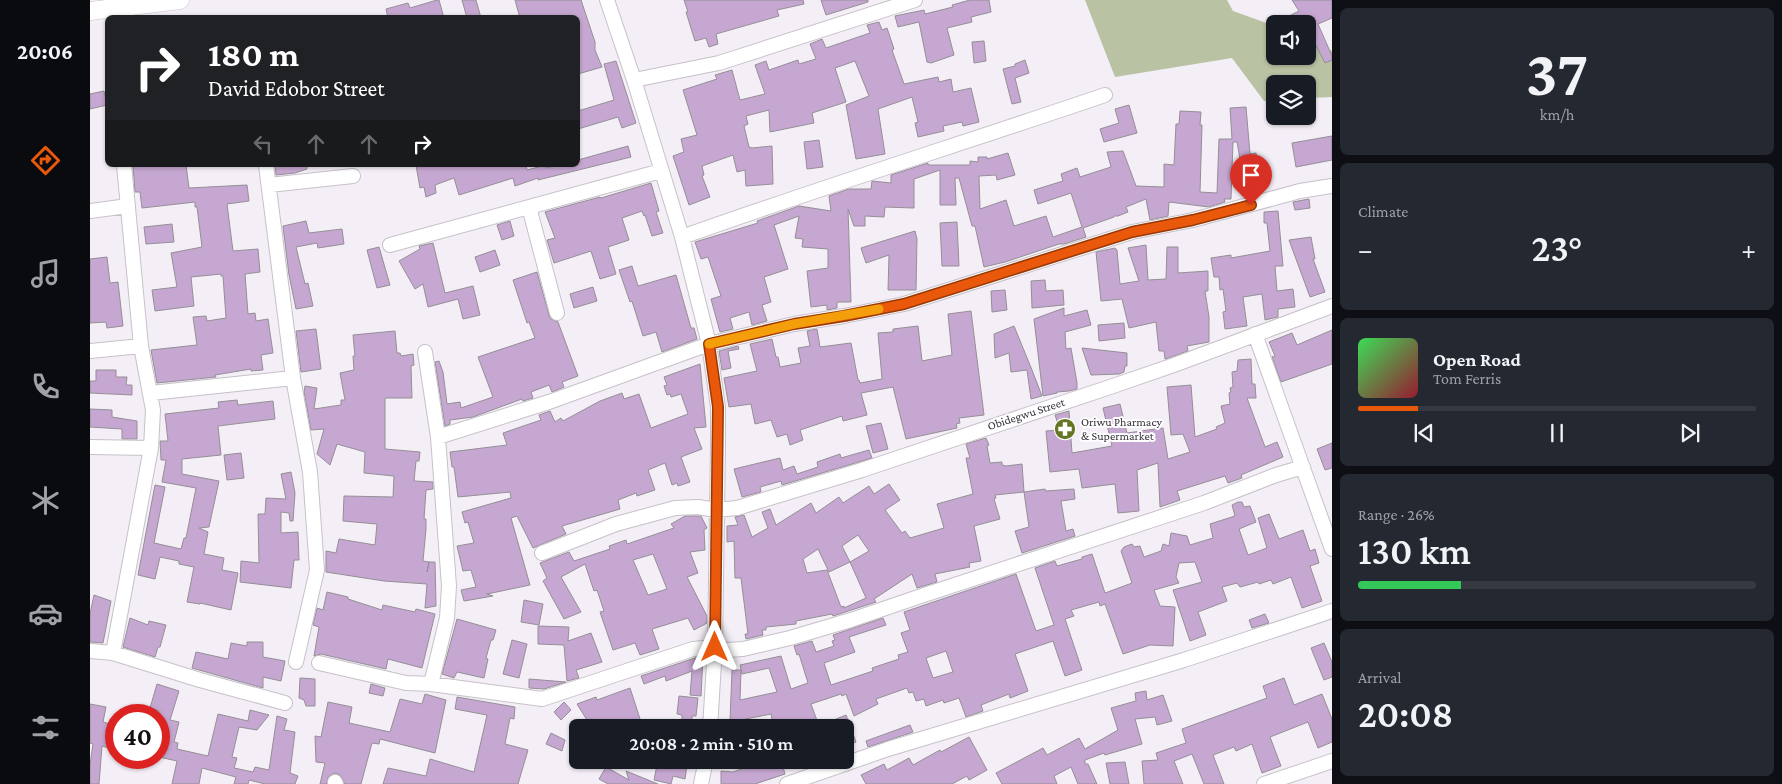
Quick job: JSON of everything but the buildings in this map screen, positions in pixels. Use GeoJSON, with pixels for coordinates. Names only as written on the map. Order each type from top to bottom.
{"type":"FeatureCollection","features":[{"type":"Feature","properties":{"kind":"main road"},"geometry":{"type":"LineString","coordinates":[[101,13],[180,0]]}},
{"type":"Feature","properties":{"kind":"street"},"geometry":{"type":"LineString","coordinates":[[607,0],[634,80],[682,237],[709,344],[718,407],[715,647],[711,719]]}},
{"type":"Feature","properties":{"kind":"street"},"geometry":{"type":"LineString","coordinates":[[634,80],[719,63],[915,0]]}},
{"type":"Feature","properties":{"kind":"street"},"geometry":{"type":"LineString","coordinates":[[682,237],[775,204],[1105,95]]}},
{"type":"Feature","properties":{"kind":"street"},"geometry":{"type":"LineString","coordinates":[[113,653],[151,448],[153,410],[141,346],[124,167]]}},
{"type":"Feature","properties":{"kind":"street"},"geometry":{"type":"LineString","coordinates":[[266,167],[293,378],[310,472],[317,570],[296,662]]}},
{"type":"Feature","properties":{"kind":"street"},"geometry":{"type":"LineString","coordinates":[[390,245],[661,171]]}},
{"type":"Feature","properties":{"kind":"street"},"geometry":{"type":"LineString","coordinates":[[269,185],[353,176]]}},
{"type":"Feature","properties":{"kind":"street"},"geometry":{"type":"LineString","coordinates":[[438,437],[549,402],[709,344],[794,324],[904,304],[1132,232],[1193,220],[1300,191],[1332,186]]}},
{"type":"Feature","properties":{"kind":"street"},"geometry":{"type":"LineString","coordinates":[[90,211],[128,206]]}},
{"type":"Feature","properties":{"kind":"street"},"geometry":{"type":"LineString","coordinates":[[529,207],[557,313]]}},
{"type":"Feature","properties":{"kind":"street","name":"Obidegwu Street"},"geometry":{"type":"LineString","coordinates":[[542,553],[616,524],[674,508],[698,507],[716,510],[737,508],[862,470],[1174,365],[1332,306]]}},
{"type":"Feature","properties":{"kind":"street"},"geometry":{"type":"LineString","coordinates":[[1255,334],[1332,549]]}},
{"type":"Feature","properties":{"kind":"street"},"geometry":{"type":"LineString","coordinates":[[90,351],[141,346]]}},
{"type":"Feature","properties":{"kind":"street"},"geometry":{"type":"LineString","coordinates":[[425,352],[438,437],[449,586],[448,618],[432,684]]}},
{"type":"Feature","properties":{"kind":"street"},"geometry":{"type":"LineString","coordinates":[[151,393],[293,378]]}},
{"type":"Feature","properties":{"kind":"street"},"geometry":{"type":"LineString","coordinates":[[90,447],[151,448]]}},
{"type":"Feature","properties":{"kind":"street"},"geometry":{"type":"LineString","coordinates":[[319,663],[406,683],[432,684],[542,699],[693,649],[715,647],[727,650],[743,649],[790,638],[851,620],[1009,566],[1204,504],[1276,475],[1303,468]]}},
{"type":"Feature","properties":{"kind":"street"},"geometry":{"type":"LineString","coordinates":[[788,784],[888,749],[1184,660],[1332,611]]}},
{"type":"Feature","properties":{"kind":"street"},"geometry":{"type":"LineString","coordinates":[[90,651],[113,653],[200,680],[285,703]]}},
{"type":"Feature","properties":{"kind":"street"},"geometry":{"type":"LineString","coordinates":[[1264,784],[1332,762]]}},
{"type":"Feature","properties":{"kind":"street"},"geometry":{"type":"LineString","coordinates":[[702,784],[704,769]]}},
{"type":"Feature","properties":{"kind":"green space"},"geometry":{"type":"Polygon","coordinates":[[[1085,0],[1227,0],[1233,11],[1266,23],[1266,65],[1316,65],[1316,41],[1332,51],[1332,97],[1316,98],[1316,75],[1266,75],[1266,101],[1264,101],[1232,58],[1115,77],[1085,0]]]}},
{"type":"Feature","properties":{"kind":"slow traffic"},"geometry":{"type":"LineString","coordinates":[[709,344],[794,324],[879,309]]}},
{"type":"Feature","properties":{"kind":"place","name":"Oriwu Pharmacy & Supermarket"},"geometry":{"type":"Point","coordinates":[1065,429]}},
{"type":"Feature","properties":{"kind":"route"},"geometry":{"type":"LineString","coordinates":[[715,647],[718,407],[709,344],[794,324],[904,304],[1132,232],[1193,220],[1251,205]]}}]}
